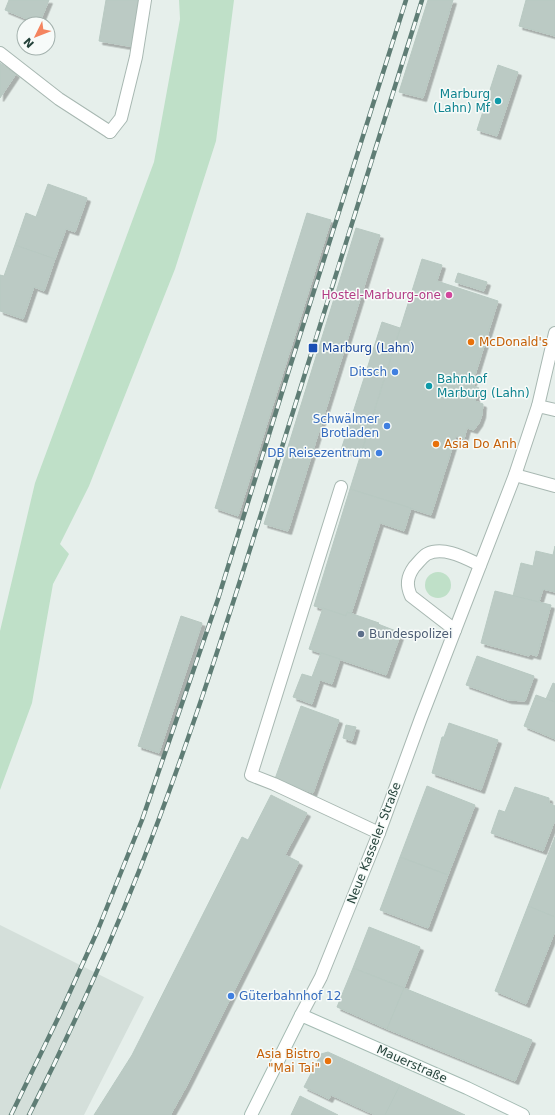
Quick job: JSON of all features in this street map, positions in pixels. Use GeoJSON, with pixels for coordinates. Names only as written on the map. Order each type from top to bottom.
{"type":"FeatureCollection","features":[{"type":"Feature","properties":{"kind":"street"},"geometry":{"type":"LineString","coordinates":[[0,53],[59,99],[110,132],[122,118],[136,57],[145,0]]}},
{"type":"Feature","properties":{"kind":"street","name":"Neue Kasseler Straße"},"geometry":{"type":"LineString","coordinates":[[251,1115],[321,977],[379,833],[515,475],[538,406],[555,333]]}},
{"type":"Feature","properties":{"kind":"street"},"geometry":{"type":"LineString","coordinates":[[538,406],[555,410]]}},
{"type":"Feature","properties":{"kind":"street"},"geometry":{"type":"LineString","coordinates":[[515,475],[555,486]]}},
{"type":"Feature","properties":{"kind":"street"},"geometry":{"type":"LineString","coordinates":[[341,487],[250,775],[274,784],[379,833]]}},
{"type":"Feature","properties":{"kind":"street"},"geometry":{"type":"LineString","coordinates":[[455,630],[411,596],[408,588],[408,579],[419,560],[427,554],[439,552],[452,553],[480,564]]}},
{"type":"Feature","properties":{"kind":"street","name":"Mauerstraße"},"geometry":{"type":"LineString","coordinates":[[301,1015],[467,1088],[523,1115]]}},
{"type":"Feature","properties":{"kind":"shaded area"},"geometry":{"type":"Polygon","coordinates":[[[0,925],[144,997],[84,1115],[0,1115],[0,925]]]}},
{"type":"Feature","properties":{"kind":"green space"},"geometry":{"type":"Polygon","coordinates":[[[179,0],[234,0],[216,141],[175,269],[89,486],[60,544],[69,554],[53,584],[32,703],[0,790],[0,631],[35,483],[154,162],[180,19],[179,0]]]}},
{"type":"Feature","properties":{"kind":"green space"},"geometry":{"type":"Polygon","coordinates":[[[438,572],[447,576],[451,585],[447,594],[438,598],[429,594],[425,585],[429,576],[438,572]]]}},
{"type":"Feature","properties":{"kind":"building"},"geometry":{"type":"Polygon","coordinates":[[[9,0],[49,0],[42,16],[20,16],[5,10],[9,0]]]}},
{"type":"Feature","properties":{"kind":"building"},"geometry":{"type":"Polygon","coordinates":[[[106,0],[142,0],[134,47],[99,41],[106,0]]]}},
{"type":"Feature","properties":{"kind":"building"},"geometry":{"type":"Polygon","coordinates":[[[428,0],[453,0],[423,98],[399,92],[428,0]]]}},
{"type":"Feature","properties":{"kind":"building"},"geometry":{"type":"Polygon","coordinates":[[[526,0],[555,0],[555,36],[519,26],[526,0]]]}},
{"type":"Feature","properties":{"kind":"building"},"geometry":{"type":"Polygon","coordinates":[[[0,63],[16,74],[0,98],[0,63]]]}},
{"type":"Feature","properties":{"kind":"building","name":"Marburg (Lahn) Mf"},"geometry":{"type":"Polygon","coordinates":[[[498,65],[518,72],[497,136],[477,130],[498,65]]]}},
{"type":"Feature","properties":{"kind":"building"},"geometry":{"type":"Polygon","coordinates":[[[48,184],[87,198],[75,232],[66,229],[55,259],[15,245],[26,213],[36,217],[48,184]]]}},
{"type":"Feature","properties":{"kind":"building"},"geometry":{"type":"Polygon","coordinates":[[[307,213],[331,220],[238,516],[215,508],[307,213]]]}},
{"type":"Feature","properties":{"kind":"building"},"geometry":{"type":"Polygon","coordinates":[[[356,228],[380,235],[288,531],[264,524],[356,228]]]}},
{"type":"Feature","properties":{"kind":"building"},"geometry":{"type":"Polygon","coordinates":[[[15,245],[55,259],[44,291],[34,287],[23,319],[0,311],[0,275],[4,276],[15,245]]]}},
{"type":"Feature","properties":{"kind":"building","name":"Bahnhof Marburg (Lahn)"},"geometry":{"type":"Polygon","coordinates":[[[422,259],[442,265],[437,281],[498,301],[472,385],[479,388],[475,401],[483,404],[482,415],[474,430],[467,428],[464,439],[456,436],[431,515],[350,489],[422,259]]]}},
{"type":"Feature","properties":{"kind":"building"},"geometry":{"type":"Polygon","coordinates":[[[458,273],[487,282],[484,291],[455,282],[458,273]]]}},
{"type":"Feature","properties":{"kind":"building"},"geometry":{"type":"Polygon","coordinates":[[[382,322],[400,328],[360,456],[341,450],[382,322]]]}},
{"type":"Feature","properties":{"kind":"building"},"geometry":{"type":"Polygon","coordinates":[[[350,489],[411,508],[404,531],[380,523],[351,614],[347,612],[346,616],[314,606],[350,489]]]}},
{"type":"Feature","properties":{"kind":"building"},"geometry":{"type":"Polygon","coordinates":[[[555,546],[555,592],[543,589],[539,602],[513,596],[521,563],[533,566],[536,551],[553,555],[555,546]]]}},
{"type":"Feature","properties":{"kind":"building"},"geometry":{"type":"Polygon","coordinates":[[[495,591],[551,605],[537,656],[530,654],[529,656],[481,643],[495,591]]]}},
{"type":"Feature","properties":{"kind":"building"},"geometry":{"type":"Polygon","coordinates":[[[323,608],[346,616],[347,612],[379,623],[378,624],[401,633],[386,675],[309,649],[323,608]]]}},
{"type":"Feature","properties":{"kind":"building"},"geometry":{"type":"Polygon","coordinates":[[[181,616],[202,623],[159,753],[138,746],[181,616]]]}},
{"type":"Feature","properties":{"kind":"building"},"geometry":{"type":"Polygon","coordinates":[[[321,653],[340,659],[332,684],[320,680],[312,704],[293,697],[302,674],[312,677],[321,653]]]}},
{"type":"Feature","properties":{"kind":"building"},"geometry":{"type":"Polygon","coordinates":[[[477,656],[534,676],[525,701],[508,700],[466,685],[477,656]]]}},
{"type":"Feature","properties":{"kind":"building"},"geometry":{"type":"Polygon","coordinates":[[[553,683],[555,684],[555,702],[546,699],[553,683]]]}},
{"type":"Feature","properties":{"kind":"building"},"geometry":{"type":"Polygon","coordinates":[[[536,695],[555,702],[555,739],[524,726],[536,695]]]}},
{"type":"Feature","properties":{"kind":"building"},"geometry":{"type":"Polygon","coordinates":[[[301,706],[339,720],[313,793],[275,779],[301,706]]]}},
{"type":"Feature","properties":{"kind":"building"},"geometry":{"type":"Polygon","coordinates":[[[449,723],[498,740],[481,790],[432,773],[442,737],[444,737],[449,723]]]}},
{"type":"Feature","properties":{"kind":"building"},"geometry":{"type":"Polygon","coordinates":[[[346,725],[356,727],[352,741],[343,738],[346,725]]]}},
{"type":"Feature","properties":{"kind":"building"},"geometry":{"type":"Polygon","coordinates":[[[427,786],[475,805],[448,875],[400,857],[427,786]]]}},
{"type":"Feature","properties":{"kind":"building"},"geometry":{"type":"Polygon","coordinates":[[[515,787],[549,798],[549,803],[555,806],[555,820],[543,851],[491,833],[499,810],[505,812],[515,787]]]}},
{"type":"Feature","properties":{"kind":"building"},"geometry":{"type":"Polygon","coordinates":[[[271,795],[307,813],[285,855],[299,862],[171,1114],[172,1115],[94,1115],[132,1055],[242,837],[248,840],[271,795]]]}},
{"type":"Feature","properties":{"kind":"building"},"geometry":{"type":"Polygon","coordinates":[[[555,837],[555,917],[528,906],[555,837]]]}},
{"type":"Feature","properties":{"kind":"building"},"geometry":{"type":"Polygon","coordinates":[[[400,857],[448,875],[428,928],[380,910],[400,857]]]}},
{"type":"Feature","properties":{"kind":"building"},"geometry":{"type":"Polygon","coordinates":[[[528,906],[555,917],[555,931],[526,1004],[495,991],[528,906]]]}},
{"type":"Feature","properties":{"kind":"building"},"geometry":{"type":"Polygon","coordinates":[[[369,927],[420,947],[404,988],[353,968],[369,927]]]}},
{"type":"Feature","properties":{"kind":"building"},"geometry":{"type":"Polygon","coordinates":[[[353,968],[404,988],[387,1029],[337,1007],[353,968]]]}},
{"type":"Feature","properties":{"kind":"building"},"geometry":{"type":"Polygon","coordinates":[[[404,988],[532,1040],[515,1081],[387,1029],[404,988]]]}},
{"type":"Feature","properties":{"kind":"building"},"geometry":{"type":"Polygon","coordinates":[[[328,1052],[400,1085],[385,1115],[375,1115],[331,1095],[329,1099],[304,1087],[321,1054],[328,1052]]]}},
{"type":"Feature","properties":{"kind":"building"},"geometry":{"type":"Polygon","coordinates":[[[400,1085],[465,1115],[385,1115],[400,1085]]]}},
{"type":"Feature","properties":{"kind":"building"},"geometry":{"type":"Polygon","coordinates":[[[300,1096],[338,1115],[291,1115],[300,1096]]]}},
{"type":"Feature","properties":{"kind":"railway"},"geometry":{"type":"LineString","coordinates":[[11,1115],[60,1014],[97,932],[142,820],[218,599],[406,0]]}},
{"type":"Feature","properties":{"kind":"railway"},"geometry":{"type":"LineString","coordinates":[[29,1115],[73,1025],[114,933],[162,811],[184,750],[245,566],[422,0]]}},
{"type":"Feature","properties":{"kind":"place","name":"Marburg (Lahn) Mf"},"geometry":{"type":"Point","coordinates":[498,101]}},
{"type":"Feature","properties":{"kind":"place","name":"Hostel-Marburg-one"},"geometry":{"type":"Point","coordinates":[449,295]}},
{"type":"Feature","properties":{"kind":"place","name":"McDonald's"},"geometry":{"type":"Point","coordinates":[471,342]}},
{"type":"Feature","properties":{"kind":"place","name":"Marburg (Lahn)"},"geometry":{"type":"Point","coordinates":[313,348]}},
{"type":"Feature","properties":{"kind":"place","name":"Ditsch"},"geometry":{"type":"Point","coordinates":[395,372]}},
{"type":"Feature","properties":{"kind":"place","name":"Bahnhof Marburg (Lahn)"},"geometry":{"type":"Point","coordinates":[429,386]}},
{"type":"Feature","properties":{"kind":"place","name":"Schwälmer Brotladen"},"geometry":{"type":"Point","coordinates":[387,426]}},
{"type":"Feature","properties":{"kind":"place","name":"Asia Do Anh"},"geometry":{"type":"Point","coordinates":[436,444]}},
{"type":"Feature","properties":{"kind":"place","name":"DB Reisezentrum"},"geometry":{"type":"Point","coordinates":[379,453]}},
{"type":"Feature","properties":{"kind":"place","name":"Bundespolizei"},"geometry":{"type":"Point","coordinates":[361,634]}},
{"type":"Feature","properties":{"kind":"place","name":"Güterbahnhof 12"},"geometry":{"type":"Point","coordinates":[231,996]}},
{"type":"Feature","properties":{"kind":"place","name":"Asia Bistro \"Mai Tai\""},"geometry":{"type":"Point","coordinates":[328,1061]}}]}
